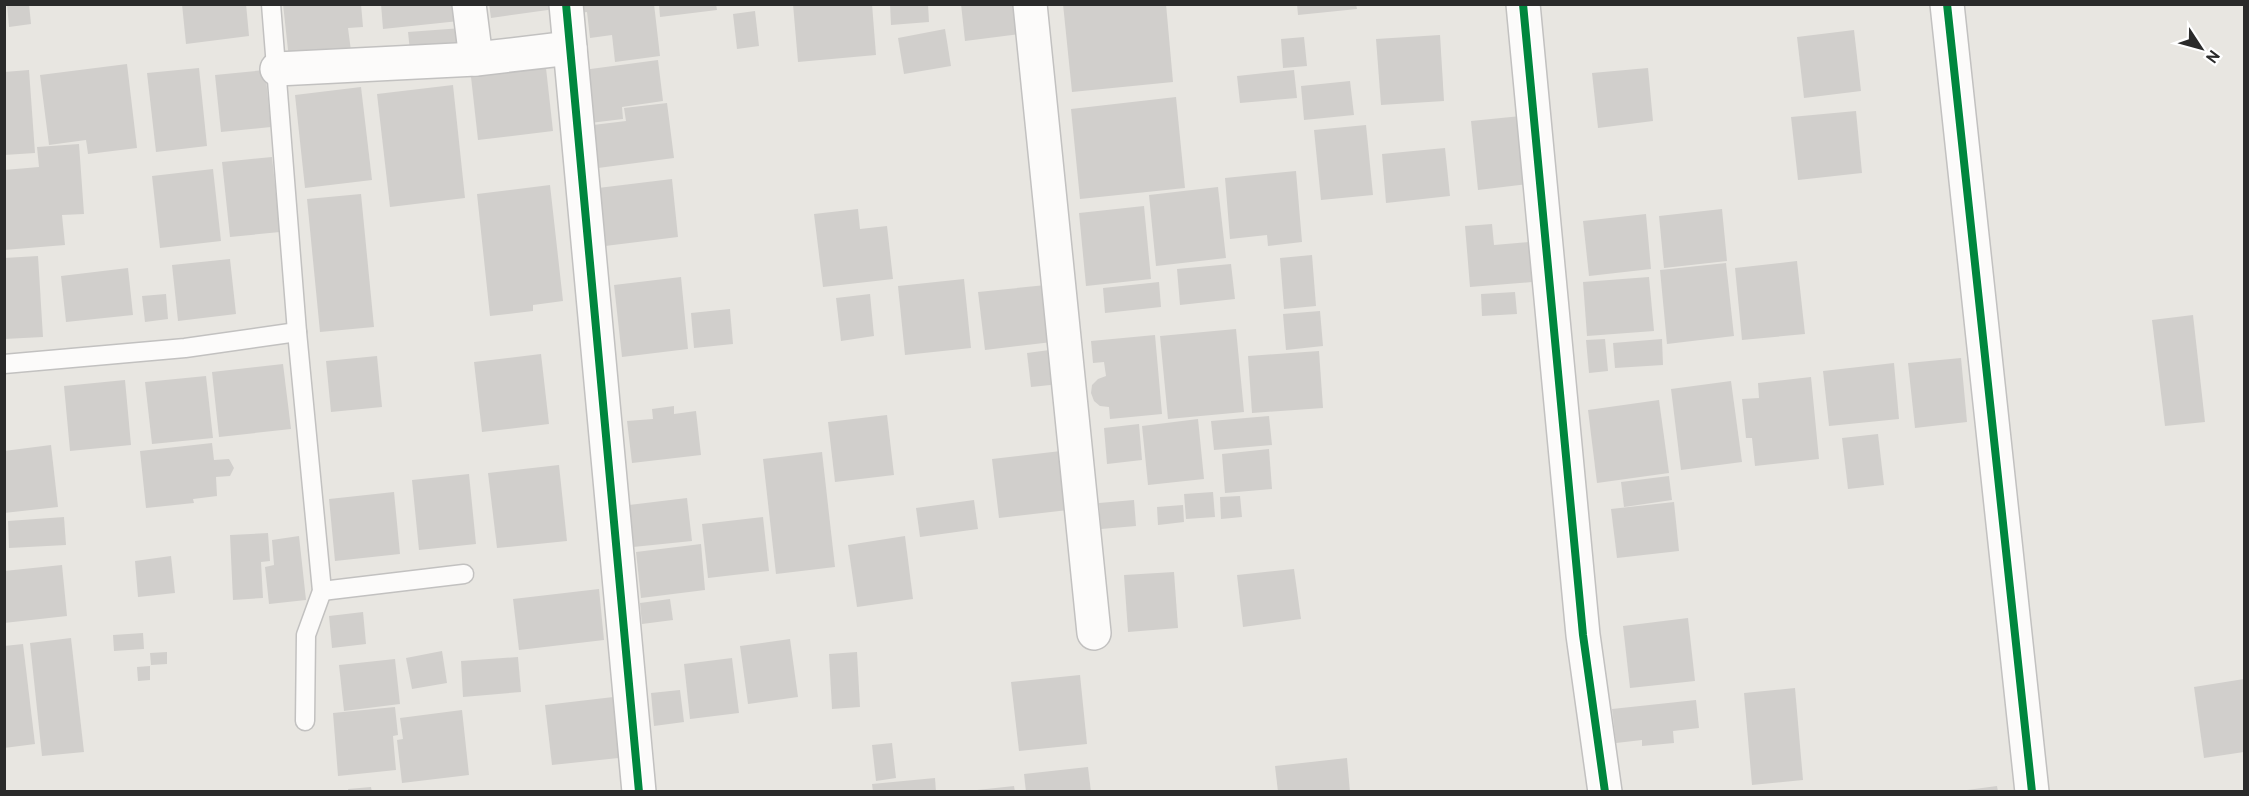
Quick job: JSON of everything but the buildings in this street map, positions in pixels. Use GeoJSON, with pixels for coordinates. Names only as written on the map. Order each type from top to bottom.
{"type":"FeatureCollection","features":[{"type":"Feature","properties":{"kind":"street"},"geometry":{"type":"LineString","coordinates":[[469,4],[476,59]]}},
{"type":"Feature","properties":{"kind":"street"},"geometry":{"type":"LineString","coordinates":[[566,4],[639,792]]}},
{"type":"Feature","properties":{"kind":"street"},"geometry":{"type":"LineString","coordinates":[[1030,4],[1094,633]]}},
{"type":"Feature","properties":{"kind":"street"},"geometry":{"type":"LineString","coordinates":[[1523,4],[1583,635],[1605,792]]}},
{"type":"Feature","properties":{"kind":"street"},"geometry":{"type":"LineString","coordinates":[[1947,4],[2032,792]]}},
{"type":"Feature","properties":{"kind":"street"},"geometry":{"type":"LineString","coordinates":[[277,69],[476,59],[570,48]]}},
{"type":"Feature","properties":{"kind":"lane"},"geometry":{"type":"LineString","coordinates":[[271,4],[297,332],[322,591],[306,635],[305,721]]}},
{"type":"Feature","properties":{"kind":"lane"},"geometry":{"type":"LineString","coordinates":[[4,364],[185,348],[297,332]]}},
{"type":"Feature","properties":{"kind":"lane"},"geometry":{"type":"LineString","coordinates":[[322,591],[464,574]]}},
{"type":"Feature","properties":{"kind":"cycle path"},"geometry":{"type":"LineString","coordinates":[[566,4],[639,792]]}},
{"type":"Feature","properties":{"kind":"cycle path"},"geometry":{"type":"LineString","coordinates":[[1523,4],[1583,635],[1605,792]]}},
{"type":"Feature","properties":{"kind":"cycle path"},"geometry":{"type":"LineString","coordinates":[[1947,4],[2032,792]]}}]}
